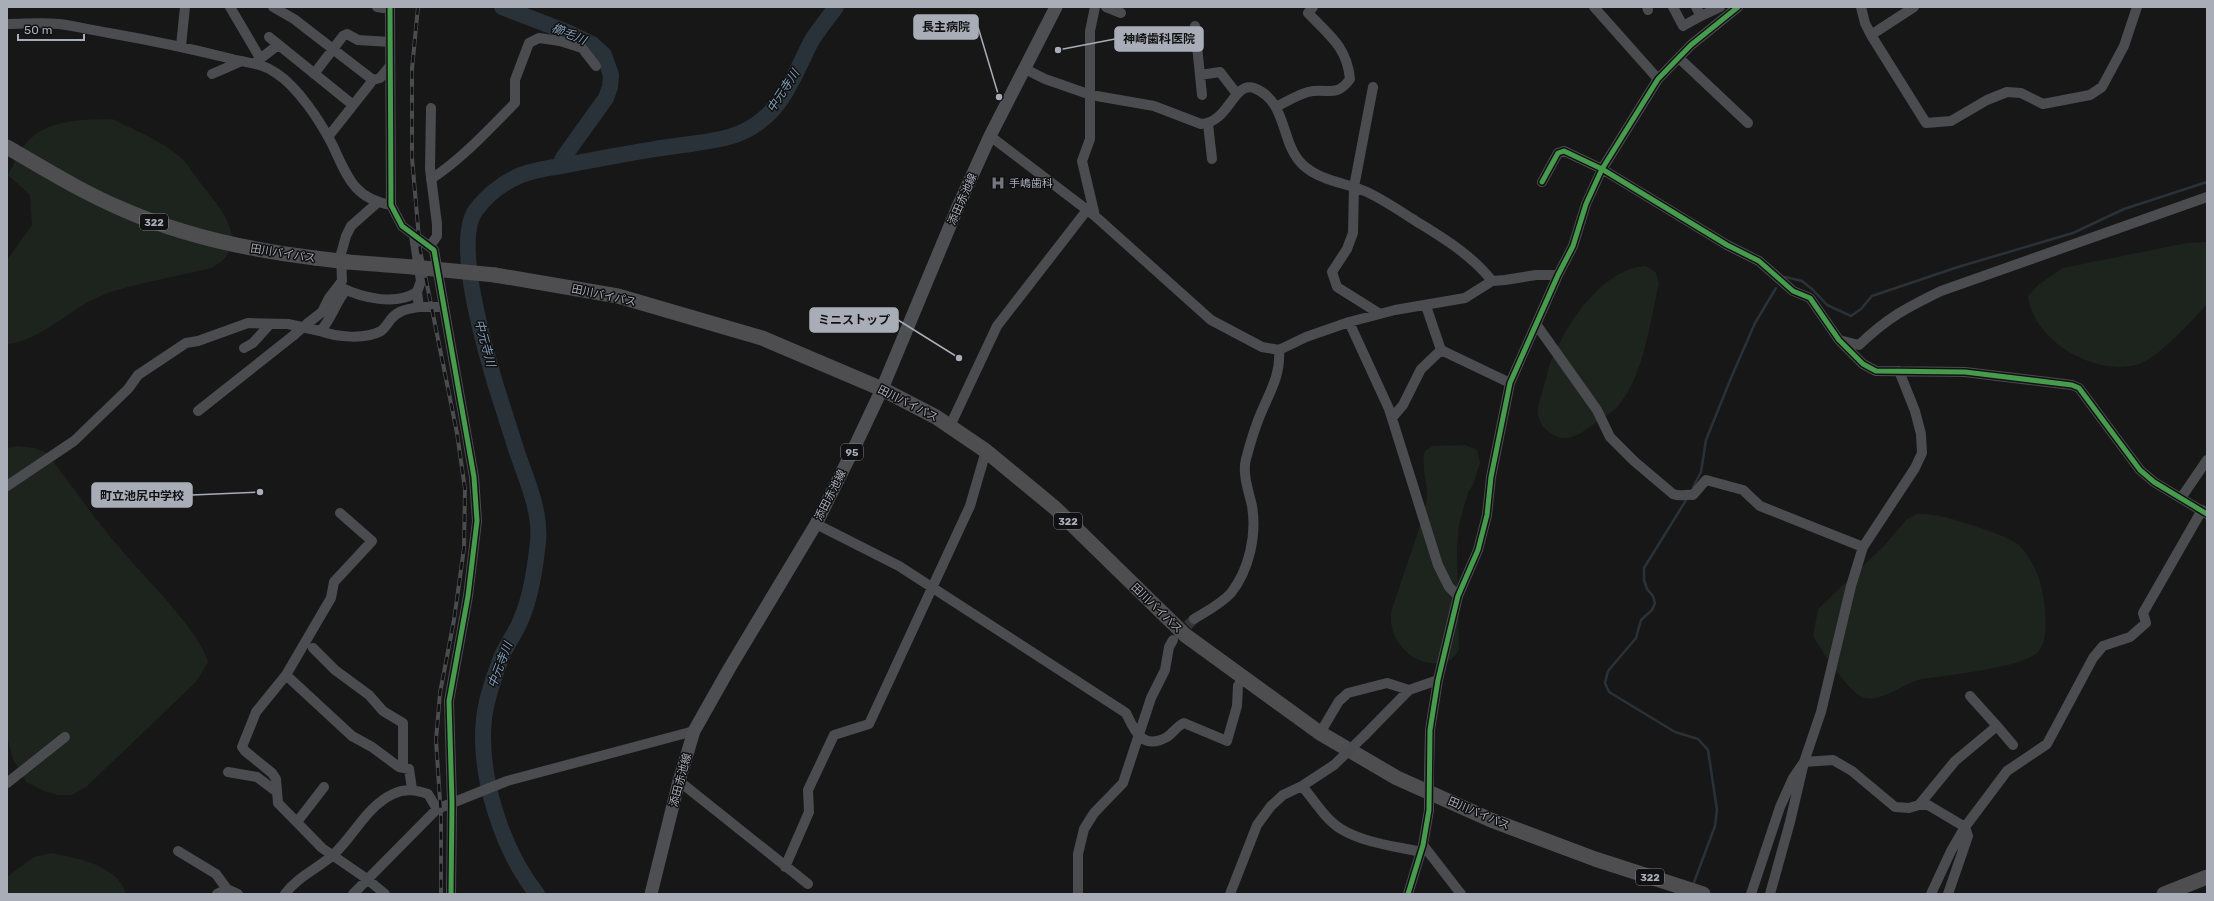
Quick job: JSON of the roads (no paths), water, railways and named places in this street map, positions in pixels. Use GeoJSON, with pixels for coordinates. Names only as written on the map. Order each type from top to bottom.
{"type":"FeatureCollection","features":[{"type":"Feature","properties":{"kind":"highway","name":"田川バイパス"},"geometry":{"type":"LineString","coordinates":[[7,147],[84,191],[122,209],[166,227],[262,251],[348,262],[495,275],[618,296],[762,338],[882,389],[936,417],[986,451],[1055,508],[1185,635],[1320,733],[1397,778],[1491,820],[1595,859],[1703,894]]}},
{"type":"Feature","properties":{"kind":"highway"},"geometry":{"type":"LineString","coordinates":[[2164,894],[2207,876]]}},
{"type":"Feature","properties":{"kind":"main road","name":"添田赤池線"},"geometry":{"type":"LineString","coordinates":[[651,894],[679,781],[694,731],[816,524],[882,389],[954,216],[990,136],[1056,7]]}},
{"type":"Feature","properties":{"kind":"street"},"geometry":{"type":"LineString","coordinates":[[181,46],[185,7]]}},
{"type":"Feature","properties":{"kind":"street"},"geometry":{"type":"LineString","coordinates":[[230,7],[257,60],[277,73],[293,87],[328,137],[348,180],[377,203],[391,206]]}},
{"type":"Feature","properties":{"kind":"street"},"geometry":{"type":"LineString","coordinates":[[273,7],[294,19],[335,49],[373,80]]}},
{"type":"Feature","properties":{"kind":"street"},"geometry":{"type":"LineString","coordinates":[[377,7],[390,8],[391,206],[402,226],[430,246],[436,257],[474,477],[477,521],[468,596],[449,700],[452,802],[450,894]]}},
{"type":"Feature","properties":{"kind":"street"},"geometry":{"type":"LineString","coordinates":[[950,426],[997,326],[1091,213],[1082,161],[1090,140],[1090,31],[1095,7]]}},
{"type":"Feature","properties":{"kind":"street"},"geometry":{"type":"LineString","coordinates":[[1106,7],[1121,13]]}},
{"type":"Feature","properties":{"kind":"street"},"geometry":{"type":"LineString","coordinates":[[1276,107],[1308,92],[1336,92],[1345,86],[1350,78],[1349,66],[1344,51],[1308,13],[1313,7]]}},
{"type":"Feature","properties":{"kind":"street"},"geometry":{"type":"LineString","coordinates":[[1594,7],[1658,79]]}},
{"type":"Feature","properties":{"kind":"street"},"geometry":{"type":"LineString","coordinates":[[1673,7],[1683,26],[1698,12],[1720,7]]}},
{"type":"Feature","properties":{"kind":"street"},"geometry":{"type":"LineString","coordinates":[[1408,894],[1422,849],[1429,810],[1430,730],[1438,680],[1458,596],[1478,550],[1487,515],[1491,477],[1510,383],[1558,275],[1573,246],[1586,204],[1602,169],[1658,79],[1679,58],[1738,7]]}},
{"type":"Feature","properties":{"kind":"street"},"geometry":{"type":"LineString","coordinates":[[1862,7],[1865,23],[1871,35],[1926,123],[1951,121],[1987,100],[2007,92],[2021,93],[2043,104],[2090,95],[2102,87],[2124,46],[2137,7]]}},
{"type":"Feature","properties":{"kind":"street"},"geometry":{"type":"LineString","coordinates":[[1871,35],[1914,7]]}},
{"type":"Feature","properties":{"kind":"street"},"geometry":{"type":"LineString","coordinates":[[7,24],[58,24],[181,46],[242,61],[257,60],[278,45]]}},
{"type":"Feature","properties":{"kind":"street"},"geometry":{"type":"LineString","coordinates":[[1195,26],[1202,95]]}},
{"type":"Feature","properties":{"kind":"street"},"geometry":{"type":"LineString","coordinates":[[314,74],[347,34],[358,40],[390,42]]}},
{"type":"Feature","properties":{"kind":"street"},"geometry":{"type":"LineString","coordinates":[[269,37],[353,106]]}},
{"type":"Feature","properties":{"kind":"street"},"geometry":{"type":"LineString","coordinates":[[431,179],[450,167],[478,141],[514,103],[515,80],[529,43],[539,38],[560,41],[582,48],[596,66]]}},
{"type":"Feature","properties":{"kind":"street"},"geometry":{"type":"LineString","coordinates":[[1679,58],[1748,123]]}},
{"type":"Feature","properties":{"kind":"street"},"geometry":{"type":"LineString","coordinates":[[212,74],[242,61]]}},
{"type":"Feature","properties":{"kind":"street"},"geometry":{"type":"LineString","coordinates":[[328,137],[373,80],[380,78],[390,66]]}},
{"type":"Feature","properties":{"kind":"street"},"geometry":{"type":"LineString","coordinates":[[1025,69],[1045,79],[1091,95],[1154,106],[1201,124],[1208,124],[1220,116],[1237,94],[1238,90],[1247,87],[1254,89],[1276,107],[1282,117],[1288,143],[1303,165],[1323,177],[1354,187],[1381,200],[1455,245],[1479,265],[1492,281]]}},
{"type":"Feature","properties":{"kind":"street"},"geometry":{"type":"LineString","coordinates":[[1200,75],[1220,72],[1237,94]]}},
{"type":"Feature","properties":{"kind":"street"},"geometry":{"type":"LineString","coordinates":[[1373,87],[1354,187],[1354,232],[1347,248],[1332,272],[1333,281],[1337,287],[1380,314]]}},
{"type":"Feature","properties":{"kind":"street"},"geometry":{"type":"LineString","coordinates":[[430,246],[437,236],[437,224],[431,179],[431,108]]}},
{"type":"Feature","properties":{"kind":"street"},"geometry":{"type":"LineString","coordinates":[[1208,124],[1212,159]]}},
{"type":"Feature","properties":{"kind":"street"},"geometry":{"type":"LineString","coordinates":[[990,136],[1091,213],[1212,320],[1248,341],[1262,347],[1279,350],[1306,337],[1349,322],[1380,314],[1465,298],[1492,281],[1536,275],[1558,275]]}},
{"type":"Feature","properties":{"kind":"street"},"geometry":{"type":"LineString","coordinates":[[1542,182],[1558,153],[1564,151],[1602,169],[1726,245],[1758,261],[1793,291],[1810,298],[1839,340],[1870,369],[1881,372],[1966,372],[2072,385],[2079,388],[2133,464],[2154,482],[2204,512],[2143,613],[2146,623],[2130,637],[2103,646],[2093,658],[2047,744],[2007,772],[1965,827],[1951,851],[1931,894]]}},
{"type":"Feature","properties":{"kind":"street"},"geometry":{"type":"LineString","coordinates":[[1839,340],[1859,345],[1881,324],[1902,310],[1941,291],[2207,197]]}},
{"type":"Feature","properties":{"kind":"street"},"geometry":{"type":"LineString","coordinates":[[320,332],[324,327],[342,288],[341,254],[346,236],[351,226],[377,203]]}},
{"type":"Feature","properties":{"kind":"street"},"geometry":{"type":"LineString","coordinates":[[414,236],[421,281],[417,292],[419,307]]}},
{"type":"Feature","properties":{"kind":"street"},"geometry":{"type":"LineString","coordinates":[[342,288],[372,298],[394,299],[410,297],[417,292]]}},
{"type":"Feature","properties":{"kind":"street"},"geometry":{"type":"LineString","coordinates":[[198,411],[308,324],[322,312],[342,288]]}},
{"type":"Feature","properties":{"kind":"street"},"geometry":{"type":"LineString","coordinates":[[1426,306],[1441,350],[1510,383]]}},
{"type":"Feature","properties":{"kind":"street"},"geometry":{"type":"LineString","coordinates":[[7,486],[74,441],[128,389],[138,375],[186,343],[198,341],[248,323],[288,324],[333,336],[371,335],[383,330],[393,317],[400,311],[419,307],[444,307]]}},
{"type":"Feature","properties":{"kind":"street"},"geometry":{"type":"LineString","coordinates":[[1349,322],[1392,418],[1438,565],[1449,588],[1458,596]]}},
{"type":"Feature","properties":{"kind":"street"},"geometry":{"type":"LineString","coordinates":[[244,348],[253,343],[270,324]]}},
{"type":"Feature","properties":{"kind":"street"},"geometry":{"type":"LineString","coordinates":[[1536,324],[1597,410],[1610,437],[1634,461],[1673,494],[1680,496],[1690,495],[1706,480],[1729,485],[1743,490],[1760,506],[1863,547]]}},
{"type":"Feature","properties":{"kind":"street"},"geometry":{"type":"LineString","coordinates":[[1194,619],[1220,603],[1231,592],[1250,552],[1254,535],[1252,508],[1245,473],[1245,460],[1261,414],[1274,384],[1280,363],[1279,350]]}},
{"type":"Feature","properties":{"kind":"street"},"geometry":{"type":"LineString","coordinates":[[1392,418],[1402,405],[1421,369],[1441,350]]}},
{"type":"Feature","properties":{"kind":"street"},"geometry":{"type":"LineString","coordinates":[[1770,894],[1790,822],[1804,762],[1821,712],[1851,586],[1863,547],[1915,468],[1922,453],[1921,434],[1915,411],[1899,371]]}},
{"type":"Feature","properties":{"kind":"street"},"geometry":{"type":"LineString","coordinates":[[785,867],[809,812],[808,790],[834,735],[869,724],[970,506],[986,451]]}},
{"type":"Feature","properties":{"kind":"street"},"geometry":{"type":"LineString","coordinates":[[2181,498],[2207,460]]}},
{"type":"Feature","properties":{"kind":"street"},"geometry":{"type":"LineString","coordinates":[[340,513],[372,541],[334,582],[331,598],[286,675],[256,712],[242,747],[272,773],[276,779],[278,803],[322,848],[367,879],[385,894]]}},
{"type":"Feature","properties":{"kind":"street"},"geometry":{"type":"LineString","coordinates":[[816,524],[899,566],[1126,713],[1137,736],[1146,740],[1162,739],[1184,723],[1228,741],[1237,706],[1238,686],[1243,678]]}},
{"type":"Feature","properties":{"kind":"street"},"geometry":{"type":"LineString","coordinates":[[1078,894],[1078,854],[1084,829],[1094,813],[1123,783],[1137,736],[1151,698],[1165,670],[1169,647],[1173,640]]}},
{"type":"Feature","properties":{"kind":"street"},"geometry":{"type":"LineString","coordinates":[[313,648],[335,670],[369,695],[382,711],[403,723],[403,768]]}},
{"type":"Feature","properties":{"kind":"street"},"geometry":{"type":"LineString","coordinates":[[286,675],[352,736],[403,768],[409,769],[412,789]]}},
{"type":"Feature","properties":{"kind":"street"},"geometry":{"type":"LineString","coordinates":[[1230,894],[1257,825],[1271,806],[1283,795],[1302,786],[1334,765],[1409,690],[1438,680]]}},
{"type":"Feature","properties":{"kind":"street"},"geometry":{"type":"LineString","coordinates":[[1320,733],[1339,702],[1348,693],[1387,683],[1409,690]]}},
{"type":"Feature","properties":{"kind":"street"},"geometry":{"type":"LineString","coordinates":[[1970,696],[2013,745]]}},
{"type":"Feature","properties":{"kind":"street"},"geometry":{"type":"LineString","coordinates":[[1804,762],[1833,760],[1852,771],[1895,807],[1910,808],[1919,804],[1955,761],[1997,726]]}},
{"type":"Feature","properties":{"kind":"street"},"geometry":{"type":"LineString","coordinates":[[353,894],[437,809],[452,802],[508,782],[694,731]]}},
{"type":"Feature","properties":{"kind":"street"},"geometry":{"type":"LineString","coordinates":[[7,783],[65,737]]}},
{"type":"Feature","properties":{"kind":"street"},"geometry":{"type":"LineString","coordinates":[[1751,894],[1780,807],[1793,778],[1804,762]]}},
{"type":"Feature","properties":{"kind":"street"},"geometry":{"type":"LineString","coordinates":[[228,772],[257,777],[277,792]]}},
{"type":"Feature","properties":{"kind":"street"},"geometry":{"type":"LineString","coordinates":[[679,781],[808,884]]}},
{"type":"Feature","properties":{"kind":"street"},"geometry":{"type":"LineString","coordinates":[[1302,786],[1328,818],[1340,828],[1354,835],[1422,849],[1461,894]]}},
{"type":"Feature","properties":{"kind":"street"},"geometry":{"type":"LineString","coordinates":[[297,822],[324,787]]}},
{"type":"Feature","properties":{"kind":"street"},"geometry":{"type":"LineString","coordinates":[[285,894],[296,881],[333,855],[375,807],[392,794],[412,789],[428,794],[437,809]]}},
{"type":"Feature","properties":{"kind":"street"},"geometry":{"type":"LineString","coordinates":[[1919,804],[1928,805],[1965,827],[1968,836],[1948,894]]}},
{"type":"Feature","properties":{"kind":"street"},"geometry":{"type":"LineString","coordinates":[[178,851],[216,874],[227,889],[238,894]]}},
{"type":"Feature","properties":{"kind":"street"},"geometry":{"type":"LineString","coordinates":[[217,894],[227,889]]}},
{"type":"Feature","properties":{"kind":"waterway","name":"櫛毛川"},"geometry":{"type":"LineString","coordinates":[[502,7],[567,32],[592,44],[604,55],[611,75],[610,87],[606,98],[563,158],[560,166]]}},
{"type":"Feature","properties":{"kind":"waterway","name":"中元寺川"},"geometry":{"type":"LineString","coordinates":[[537,894],[524,876],[503,834],[495,811],[485,764],[483,741],[484,719],[487,704],[493,680],[501,658],[518,626],[530,593],[538,542],[538,530],[535,508],[529,485],[496,386],[473,296],[469,270],[468,245],[470,225],[476,210],[485,199],[502,185],[521,175],[541,169],[618,155],[722,139],[743,132],[763,119],[779,102],[812,40],[836,7]]}},
{"type":"Feature","properties":{"kind":"waterway"},"geometry":{"type":"LineString","coordinates":[[1785,277],[1802,281],[1827,305],[1851,316],[1861,309],[1872,296],[1958,267],[2073,233],[2124,209],[2207,182]]}},
{"type":"Feature","properties":{"kind":"waterway"},"geometry":{"type":"LineString","coordinates":[[1693,487],[1701,472],[1706,440],[1731,378],[1755,323],[1776,288]]}},
{"type":"Feature","properties":{"kind":"waterway"},"geometry":{"type":"LineString","coordinates":[[1688,497],[1644,568],[1644,580],[1647,589],[1653,596],[1655,603],[1652,610],[1641,620],[1636,638],[1608,671],[1605,683],[1609,692],[1675,732],[1698,739],[1708,750],[1717,810],[1715,826],[1693,885]]}},
{"type":"Feature","properties":{"kind":"tunnel"},"geometry":{"type":"LineString","coordinates":[[1177,636],[1194,619]]}},
{"type":"Feature","properties":{"kind":"railway"},"geometry":{"type":"LineString","coordinates":[[418,7],[412,69],[412,158],[420,250],[457,433],[465,489],[464,548],[454,620],[440,693],[436,740],[441,816],[441,894]]}},
{"type":"Feature","properties":{"kind":"place","name":"神崎歯科医院"},"geometry":{"type":"Point","coordinates":[1058,50]}},
{"type":"Feature","properties":{"kind":"place","name":"長主病院"},"geometry":{"type":"Point","coordinates":[999,97]}},
{"type":"Feature","properties":{"kind":"place","name":"手嶋歯科"},"geometry":{"type":"Point","coordinates":[998,183]}},
{"type":"Feature","properties":{"kind":"place","name":"ミニストップ"},"geometry":{"type":"Point","coordinates":[959,358]}},
{"type":"Feature","properties":{"kind":"place","name":"町立池尻中学校"},"geometry":{"type":"Point","coordinates":[260,492]}}]}
